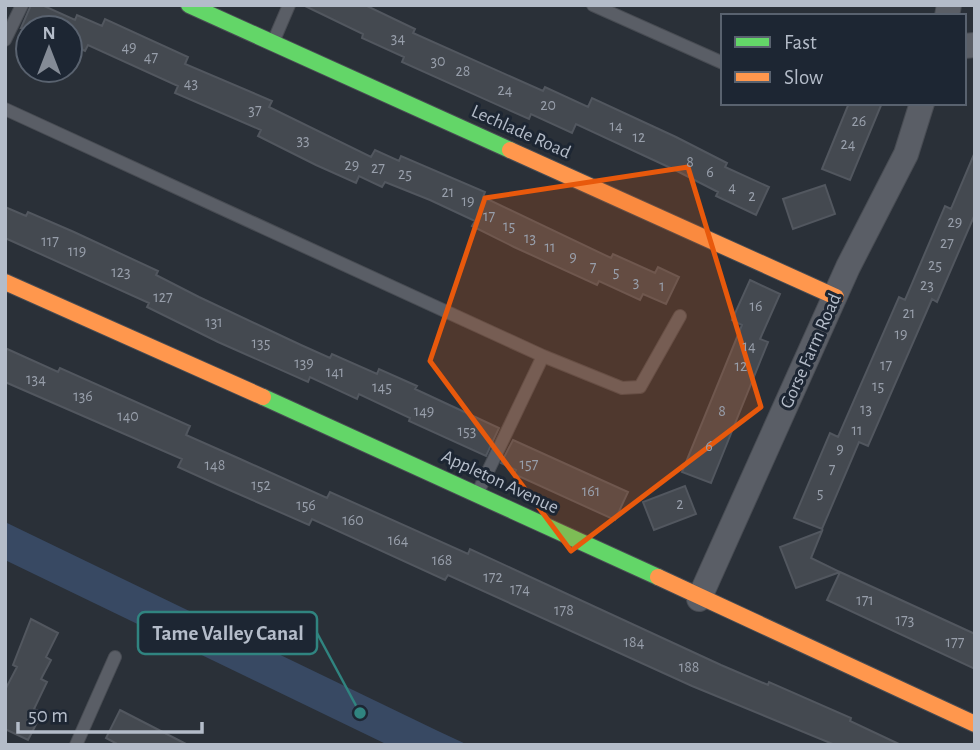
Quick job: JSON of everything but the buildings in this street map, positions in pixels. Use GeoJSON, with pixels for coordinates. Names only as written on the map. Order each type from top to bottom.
{"type":"FeatureCollection","features":[{"type":"Feature","properties":{"kind":"street","name":"Lechlade Road"},"geometry":{"type":"LineString","coordinates":[[189,5],[836,297]]}},
{"type":"Feature","properties":{"kind":"street","name":"Gorse Farm Road"},"geometry":{"type":"LineString","coordinates":[[699,599],[836,297],[906,154],[921,105]]}},
{"type":"Feature","properties":{"kind":"street","name":"Appleton Avenue"},"geometry":{"type":"LineString","coordinates":[[5,282],[477,494],[699,599],[975,724]]}},
{"type":"Feature","properties":{"kind":"lane"},"geometry":{"type":"LineString","coordinates":[[5,40],[22,5]]}},
{"type":"Feature","properties":{"kind":"lane"},"geometry":{"type":"LineString","coordinates":[[273,42],[289,5]]}},
{"type":"Feature","properties":{"kind":"lane"},"geometry":{"type":"LineString","coordinates":[[593,5],[721,61]]}},
{"type":"Feature","properties":{"kind":"lane"},"geometry":{"type":"LineString","coordinates":[[5,109],[543,356],[622,388],[640,387],[680,316]]}},
{"type":"Feature","properties":{"kind":"lane"},"geometry":{"type":"LineString","coordinates":[[477,494],[543,356]]}},
{"type":"Feature","properties":{"kind":"lane"},"geometry":{"type":"LineString","coordinates":[[76,745],[115,657]]}},
{"type":"Feature","properties":{"kind":"highlighted area"},"geometry":{"type":"Polygon","coordinates":[[[688,167],[761,407],[571,551],[430,361],[485,198],[688,167]]]}},
{"type":"Feature","properties":{"kind":"water"},"geometry":{"type":"Polygon","coordinates":[[[5,522],[468,745],[388,745],[5,560],[5,522]]]}},
{"type":"Feature","properties":{"kind":"traffic: fast"},"geometry":{"type":"LineString","coordinates":[[189,5],[510,150]]}},
{"type":"Feature","properties":{"kind":"traffic: fast"},"geometry":{"type":"LineString","coordinates":[[263,397],[658,577]]}},
{"type":"Feature","properties":{"kind":"traffic: slow"},"geometry":{"type":"LineString","coordinates":[[510,150],[836,297]]}},
{"type":"Feature","properties":{"kind":"traffic: slow"},"geometry":{"type":"LineString","coordinates":[[5,282],[263,397]]}},
{"type":"Feature","properties":{"kind":"traffic: slow"},"geometry":{"type":"LineString","coordinates":[[658,577],[975,724]]}},
{"type":"Feature","properties":{"kind":"place","name":"Tame Valley Canal"},"geometry":{"type":"Point","coordinates":[360,713]}}]}
